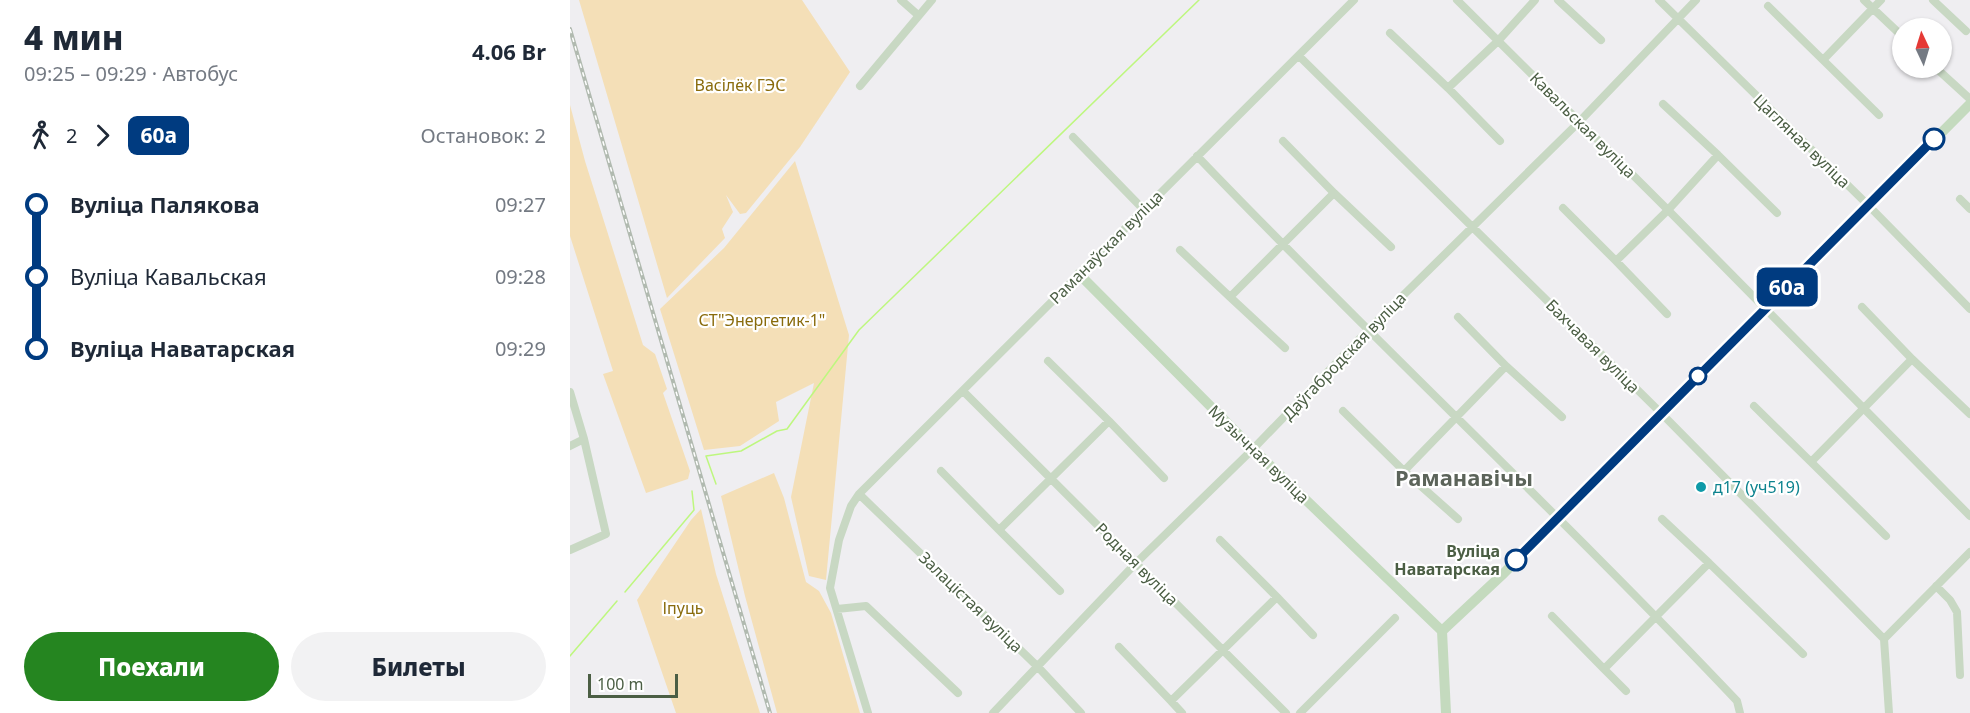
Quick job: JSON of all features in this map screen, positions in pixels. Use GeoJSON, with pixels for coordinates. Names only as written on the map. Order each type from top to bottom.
{"type":"FeatureCollection","features":[{"type":"Feature","properties":{"kind":"street"},"geometry":{"type":"LineString","coordinates":[[901,0],[918,15]]}},
{"type":"Feature","properties":{"kind":"street"},"geometry":{"type":"LineString","coordinates":[[860,86],[932,0]]}},
{"type":"Feature","properties":{"kind":"street","name":"Раманаўская вуліца"},"geometry":{"type":"LineString","coordinates":[[868,713],[830,588],[839,540],[851,506],[859,494],[1354,0]]}},
{"type":"Feature","properties":{"kind":"street","name":"Кавальская вуліца"},"geometry":{"type":"LineString","coordinates":[[1456,0],[1668,210],[1970,516]]}},
{"type":"Feature","properties":{"kind":"street"},"geometry":{"type":"LineString","coordinates":[[1448,88],[1498,41],[1535,0]]}},
{"type":"Feature","properties":{"kind":"street"},"geometry":{"type":"LineString","coordinates":[[1558,0],[1600,40]]}},
{"type":"Feature","properties":{"kind":"street","name":"Цагляная вуліца"},"geometry":{"type":"LineString","coordinates":[[1659,0],[1868,205],[1970,309]]}},
{"type":"Feature","properties":{"kind":"street","name":"Даўгабродская вуліца"},"geometry":{"type":"LineString","coordinates":[[993,713],[1136,563],[1579,122],[1696,0]]}},
{"type":"Feature","properties":{"kind":"street"},"geometry":{"type":"LineString","coordinates":[[1864,0],[1892,27]]}},
{"type":"Feature","properties":{"kind":"street"},"geometry":{"type":"LineString","coordinates":[[1823,60],[1881,0]]}},
{"type":"Feature","properties":{"kind":"street"},"geometry":{"type":"LineString","coordinates":[[1933,0],[1966,31]]}},
{"type":"Feature","properties":{"kind":"street"},"geometry":{"type":"LineString","coordinates":[[1768,6],[1879,115]]}},
{"type":"Feature","properties":{"kind":"street"},"geometry":{"type":"LineString","coordinates":[[1390,33],[1500,141]]}},
{"type":"Feature","properties":{"kind":"street","name":"Бахчавая вуліца"},"geometry":{"type":"LineString","coordinates":[[1299,56],[1661,413],[1884,639]]}},
{"type":"Feature","properties":{"kind":"street"},"geometry":{"type":"LineString","coordinates":[[1446,713],[1442,631],[1510,567],[1970,101],[1946,78]]}},
{"type":"Feature","properties":{"kind":"street"},"geometry":{"type":"LineString","coordinates":[[1663,104],[1777,213]]}},
{"type":"Feature","properties":{"kind":"street"},"geometry":{"type":"LineString","coordinates":[[1073,137],[1143,209]]}},
{"type":"Feature","properties":{"kind":"street"},"geometry":{"type":"LineString","coordinates":[[1283,141],[1391,247]]}},
{"type":"Feature","properties":{"kind":"street"},"geometry":{"type":"LineString","coordinates":[[1616,261],[1668,210],[1718,155]]}},
{"type":"Feature","properties":{"kind":"street"},"geometry":{"type":"LineString","coordinates":[[1197,156],[1282,245],[1656,615],[1737,701],[1740,713]]}},
{"type":"Feature","properties":{"kind":"street"},"geometry":{"type":"LineString","coordinates":[[1230,297],[1334,193]]}},
{"type":"Feature","properties":{"kind":"street"},"geometry":{"type":"LineString","coordinates":[[1960,199],[1970,209]]}},
{"type":"Feature","properties":{"kind":"street"},"geometry":{"type":"LineString","coordinates":[[1563,208],[1667,314]]}},
{"type":"Feature","properties":{"kind":"street"},"geometry":{"type":"LineString","coordinates":[[1180,250],[1285,348]]}},
{"type":"Feature","properties":{"kind":"street","name":"Музычная вуліца"},"geometry":{"type":"LineString","coordinates":[[1079,274],[1253,449],[1442,631]]}},
{"type":"Feature","properties":{"kind":"street"},"geometry":{"type":"LineString","coordinates":[[1862,307],[1911,359],[1970,414]]}},
{"type":"Feature","properties":{"kind":"street"},"geometry":{"type":"LineString","coordinates":[[1458,317],[1506,366],[1562,417]]}},
{"type":"Feature","properties":{"kind":"street"},"geometry":{"type":"LineString","coordinates":[[1811,462],[1911,359]]}},
{"type":"Feature","properties":{"kind":"street"},"geometry":{"type":"LineString","coordinates":[[1048,361],[1164,478]]}},
{"type":"Feature","properties":{"kind":"street"},"geometry":{"type":"LineString","coordinates":[[1404,471],[1506,366]]}},
{"type":"Feature","properties":{"kind":"street"},"geometry":{"type":"LineString","coordinates":[[570,392],[584,439],[606,534],[570,550]]}},
{"type":"Feature","properties":{"kind":"street","name":"Родная вуліца"},"geometry":{"type":"LineString","coordinates":[[963,392],[1286,713]]}},
{"type":"Feature","properties":{"kind":"street"},"geometry":{"type":"LineString","coordinates":[[1754,406],[1886,536]]}},
{"type":"Feature","properties":{"kind":"street"},"geometry":{"type":"LineString","coordinates":[[1343,411],[1404,471],[1458,519]]}},
{"type":"Feature","properties":{"kind":"street"},"geometry":{"type":"LineString","coordinates":[[999,530],[1109,421]]}},
{"type":"Feature","properties":{"kind":"street"},"geometry":{"type":"LineString","coordinates":[[570,446],[584,439]]}},
{"type":"Feature","properties":{"kind":"street"},"geometry":{"type":"LineString","coordinates":[[941,471],[1060,591]]}},
{"type":"Feature","properties":{"kind":"street","name":"Залацістая вуліца"},"geometry":{"type":"LineString","coordinates":[[859,494],[1038,667],[1081,713]]}},
{"type":"Feature","properties":{"kind":"street"},"geometry":{"type":"LineString","coordinates":[[1662,519],[1803,654]]}},
{"type":"Feature","properties":{"kind":"street"},"geometry":{"type":"LineString","coordinates":[[1220,540],[1314,635]]}},
{"type":"Feature","properties":{"kind":"street"},"geometry":{"type":"LineString","coordinates":[[1888,713],[1884,639],[1970,552]]}},
{"type":"Feature","properties":{"kind":"street"},"geometry":{"type":"LineString","coordinates":[[1604,669],[1709,563]]}},
{"type":"Feature","properties":{"kind":"street"},"geometry":{"type":"LineString","coordinates":[[1936,586],[1950,600],[1957,612],[1960,675]]}},
{"type":"Feature","properties":{"kind":"street"},"geometry":{"type":"LineString","coordinates":[[1171,701],[1277,597]]}},
{"type":"Feature","properties":{"kind":"street"},"geometry":{"type":"LineString","coordinates":[[837,609],[866,606],[958,693]]}},
{"type":"Feature","properties":{"kind":"street"},"geometry":{"type":"LineString","coordinates":[[1552,616],[1626,691]]}},
{"type":"Feature","properties":{"kind":"street"},"geometry":{"type":"LineString","coordinates":[[1300,713],[1395,618]]}},
{"type":"Feature","properties":{"kind":"street"},"geometry":{"type":"LineString","coordinates":[[1119,647],[1182,713]]}},
{"type":"Feature","properties":{"kind":"green space","name":"Васілёк ГЭС"},"geometry":{"type":"Polygon","coordinates":[[[579,0],[802,0],[850,72],[800,147],[746,213],[740,214],[726,195],[733,212],[722,229],[725,238],[667,298],[579,0]]]}},
{"type":"Feature","properties":{"kind":"green space"},"geometry":{"type":"Polygon","coordinates":[[[570,105],[585,161],[643,345],[655,354],[667,389],[663,393],[690,471],[688,479],[646,493],[603,374],[613,371],[570,236],[570,105]]]}},
{"type":"Feature","properties":{"kind":"green space","name":"СТ\"Энергетик-1\""},"geometry":{"type":"Polygon","coordinates":[[[795,161],[849,335],[826,580],[809,576],[791,497],[814,383],[776,402],[779,421],[740,446],[704,450],[660,309],[724,248],[795,161]]]}},
{"type":"Feature","properties":{"kind":"green space","name":"Іпуць"},"geometry":{"type":"Polygon","coordinates":[[[774,473],[784,498],[806,582],[819,591],[831,613],[860,713],[777,713],[721,496],[774,473]]]}},
{"type":"Feature","properties":{"kind":"green space","name":"Іпуць"},"geometry":{"type":"Polygon","coordinates":[[[701,509],[716,574],[760,713],[676,713],[637,600],[691,520],[701,509]]]}},
{"type":"Feature","properties":{"kind":"waterway"},"geometry":{"type":"LineString","coordinates":[[716,484],[706,456],[741,451],[777,431],[787,429],[859,330],[1199,0]]}},
{"type":"Feature","properties":{"kind":"waterway"},"geometry":{"type":"LineString","coordinates":[[625,592],[694,510],[692,491]]}},
{"type":"Feature","properties":{"kind":"waterway"},"geometry":{"type":"LineString","coordinates":[[570,656],[617,601]]}},
{"type":"Feature","properties":{"kind":"railway"},"geometry":{"type":"LineString","coordinates":[[570,29],[770,713]]}},
{"type":"Feature","properties":{"kind":"bus line","name":"60а"},"geometry":{"type":"LineString","coordinates":[[1516,560],[1934,139]]}},
{"type":"Feature","properties":{"kind":"place","name":"д17 (уч519)"},"geometry":{"type":"Point","coordinates":[1701,487]}},
{"type":"Feature","properties":{"kind":"place","name":"Вуліца Наватарская"},"geometry":{"type":"Point","coordinates":[1516,560]}},
{"type":"Feature","properties":{"kind":"district","name":"Раманавічы"},"geometry":{"type":"Point","coordinates":[1464,477]}}]}
